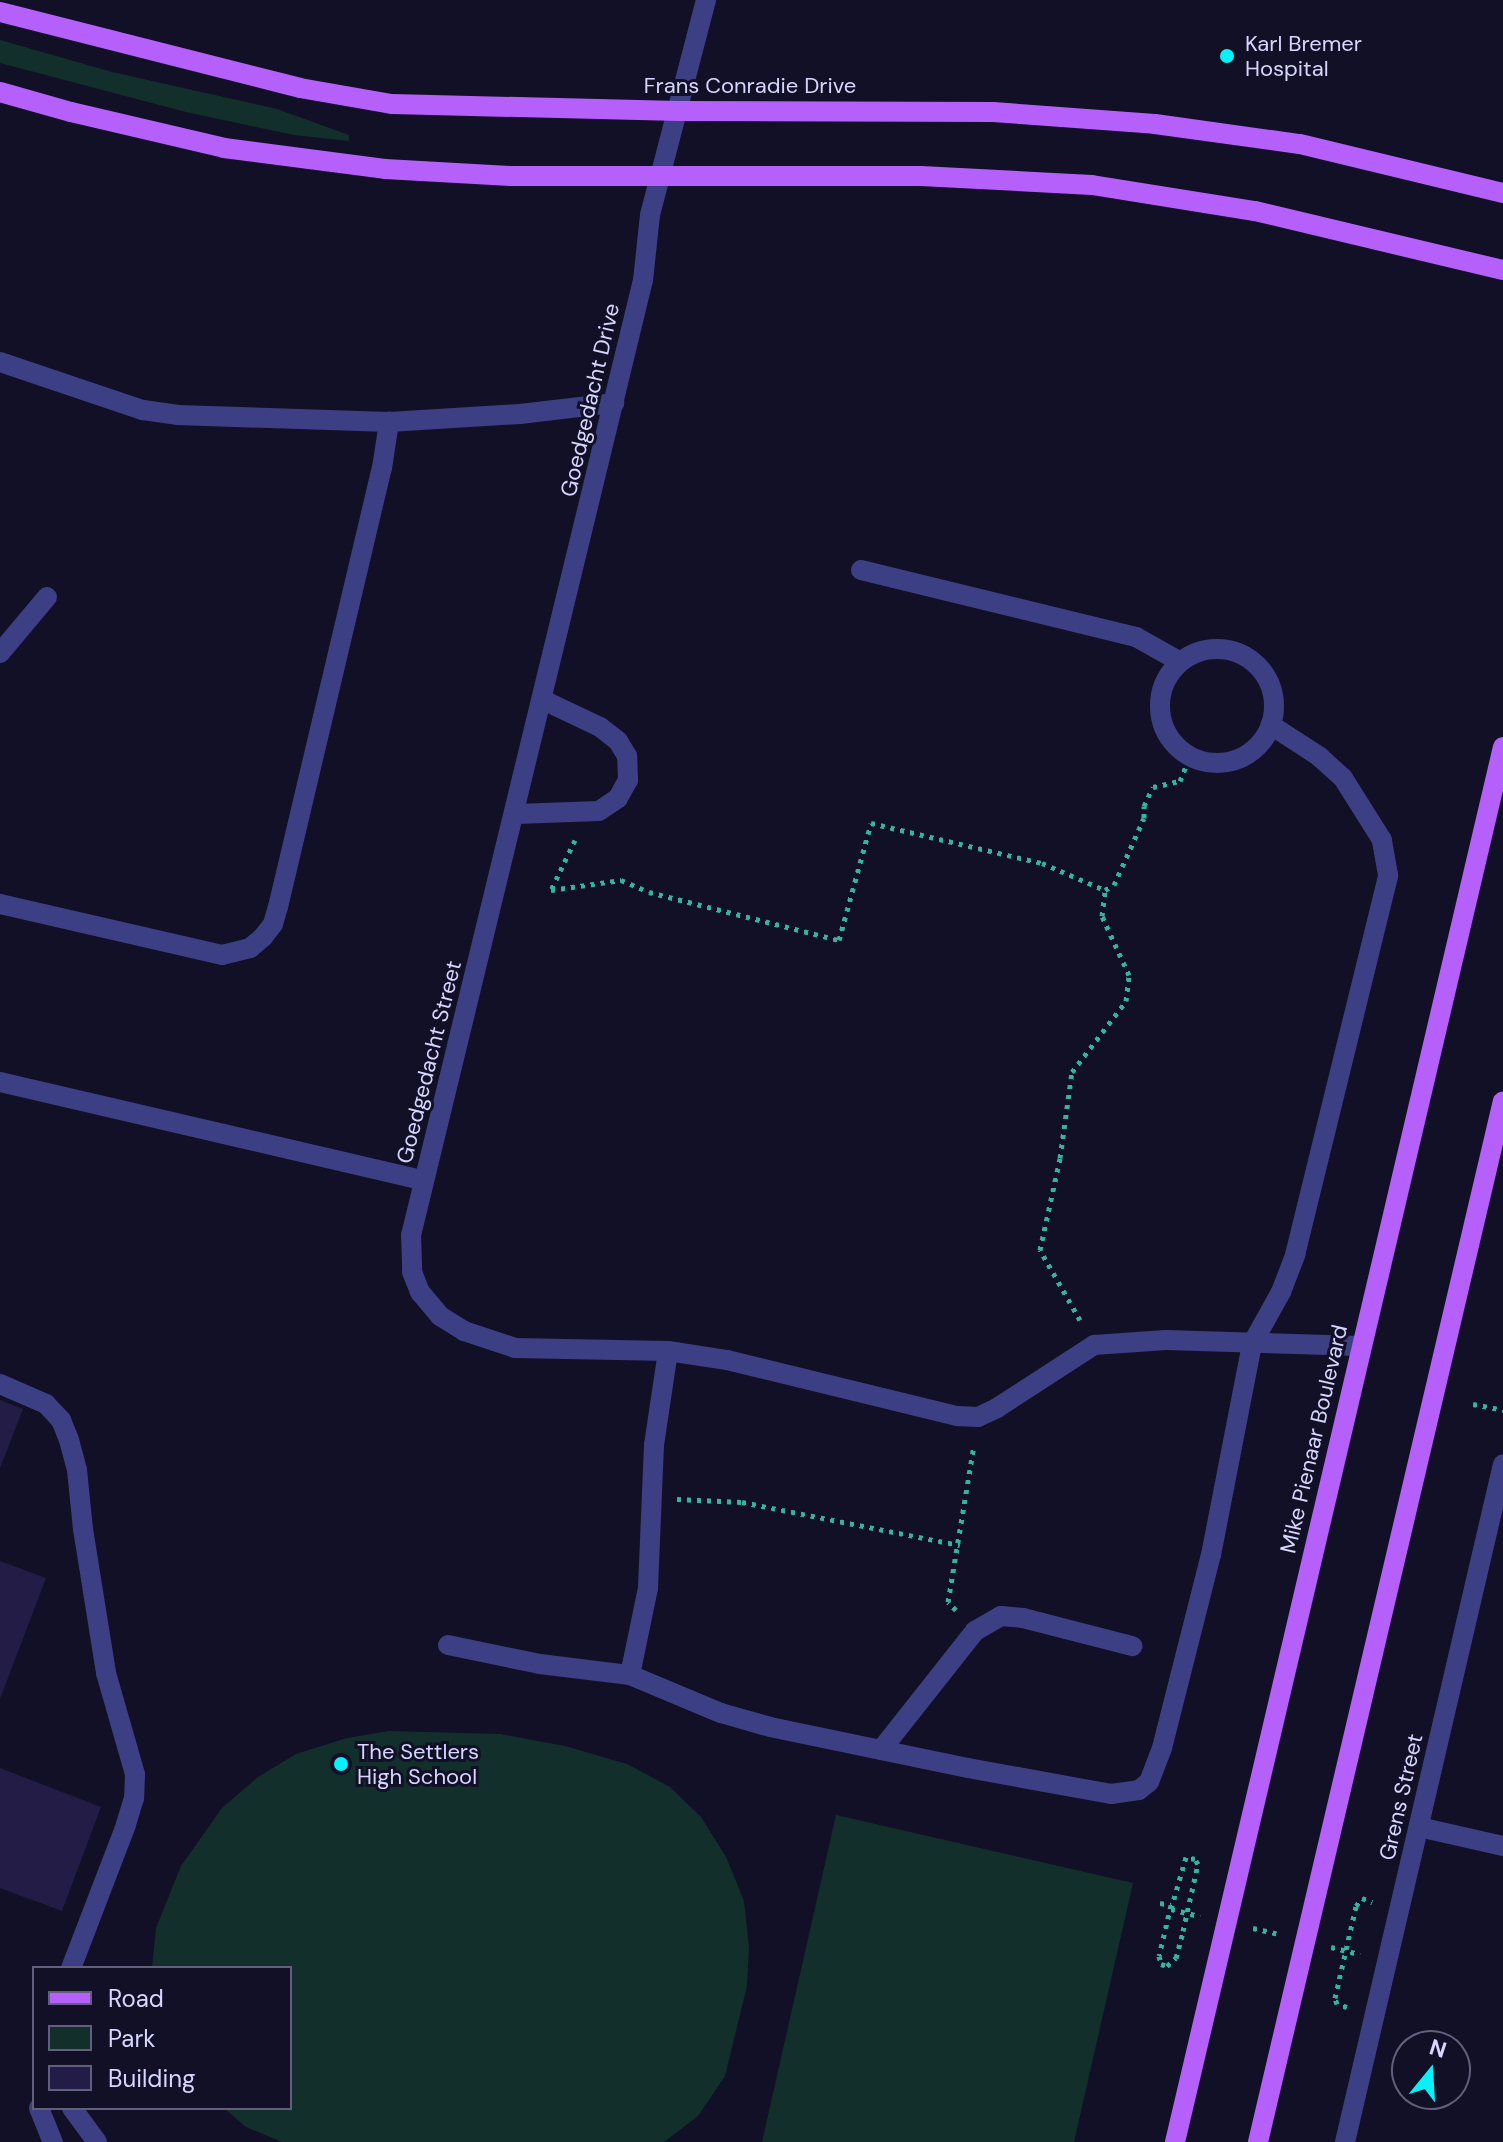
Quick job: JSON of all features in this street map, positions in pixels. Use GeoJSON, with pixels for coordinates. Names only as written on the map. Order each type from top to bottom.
{"type":"FeatureCollection","features":[{"type":"Feature","properties":{"kind":"main road","name":"Frans Conradie Drive"},"geometry":{"type":"LineString","coordinates":[[0,12],[213,68],[300,88],[392,104],[679,111],[993,112],[1155,124],[1300,144],[1503,193]]}},
{"type":"Feature","properties":{"kind":"main road"},"geometry":{"type":"LineString","coordinates":[[0,92],[161,134],[296,160],[511,176],[921,176],[1092,185],[1255,211],[1503,270]]}},
{"type":"Feature","properties":{"kind":"main road","name":"Mike Pienaar Boulevard"},"geometry":{"type":"LineString","coordinates":[[1175,2142],[1503,747]]}},
{"type":"Feature","properties":{"kind":"main road"},"geometry":{"type":"LineString","coordinates":[[1258,2142],[1503,1101]]}},
{"type":"Feature","properties":{"kind":"street","name":"Goedgedacht Drive"},"geometry":{"type":"LineString","coordinates":[[516,814],[643,280],[650,215],[706,0]]}},
{"type":"Feature","properties":{"kind":"street"},"geometry":{"type":"LineString","coordinates":[[0,362],[161,414],[389,422],[520,414],[614,403]]}},
{"type":"Feature","properties":{"kind":"street"},"geometry":{"type":"LineString","coordinates":[[0,904],[222,955],[250,948],[263,937],[273,924],[278,907],[382,468],[389,422]]}},
{"type":"Feature","properties":{"kind":"street"},"geometry":{"type":"LineString","coordinates":[[861,570],[1136,637],[1179,661]]}},
{"type":"Feature","properties":{"kind":"street"},"geometry":{"type":"LineString","coordinates":[[0,653],[47,597]]}},
{"type":"Feature","properties":{"kind":"street"},"geometry":{"type":"LineString","coordinates":[[1219,649],[1252,661],[1272,690],[1271,725],[1263,741],[1234,761],[1216,763],[1190,756],[1170,738],[1160,704],[1163,686],[1179,661],[1201,651],[1219,649]]}},
{"type":"Feature","properties":{"kind":"street"},"geometry":{"type":"LineString","coordinates":[[516,814],[589,812],[613,804],[628,780],[627,756],[608,732],[543,700]]}},
{"type":"Feature","properties":{"kind":"street"},"geometry":{"type":"LineString","coordinates":[[448,1645],[540,1664],[630,1675],[721,1713],[770,1727],[881,1750],[1111,1794],[1139,1790],[1149,1782],[1162,1748],[1211,1555],[1252,1344],[1281,1292],[1295,1255],[1388,875],[1382,840],[1343,778],[1320,757],[1271,725]]}},
{"type":"Feature","properties":{"kind":"street","name":"Goedgedacht Street"},"geometry":{"type":"LineString","coordinates":[[516,814],[411,1235],[412,1272],[420,1292],[440,1316],[464,1331],[515,1348],[668,1351]]}},
{"type":"Feature","properties":{"kind":"street"},"geometry":{"type":"LineString","coordinates":[[0,1082],[424,1181]]}},
{"type":"Feature","properties":{"kind":"street"},"geometry":{"type":"LineString","coordinates":[[630,1675],[648,1588],[654,1445],[668,1351],[788,1373],[957,1416],[978,1417],[1027,1390],[1094,1345],[1166,1340],[1360,1346]]}},
{"type":"Feature","properties":{"kind":"street"},"geometry":{"type":"LineString","coordinates":[[0,1384],[46,1404],[61,1420],[69,1440],[77,1470],[103,1658],[135,1774],[134,1798],[126,1825],[72,1966]]}},
{"type":"Feature","properties":{"kind":"street","name":"Grens Street"},"geometry":{"type":"LineString","coordinates":[[1345,2142],[1503,1464]]}},
{"type":"Feature","properties":{"kind":"street"},"geometry":{"type":"LineString","coordinates":[[881,1750],[975,1631],[1001,1616],[1023,1618],[1132,1646]]}},
{"type":"Feature","properties":{"kind":"street"},"geometry":{"type":"LineString","coordinates":[[1419,1827],[1503,1846]]}},
{"type":"Feature","properties":{"kind":"street"},"geometry":{"type":"LineString","coordinates":[[40,2110],[53,2142]]}},
{"type":"Feature","properties":{"kind":"street"},"geometry":{"type":"LineString","coordinates":[[73,2110],[97,2142]]}},
{"type":"Feature","properties":{"kind":"path"},"geometry":{"type":"LineString","coordinates":[[1105,890],[1114,885],[1144,818],[1144,806],[1153,787],[1180,781],[1190,756]]}},
{"type":"Feature","properties":{"kind":"path"},"geometry":{"type":"LineString","coordinates":[[589,812],[551,890],[621,880],[649,892],[839,940],[871,823],[1042,863],[1105,890]]}},
{"type":"Feature","properties":{"kind":"path"},"geometry":{"type":"LineString","coordinates":[[1094,1345],[1040,1250],[1060,1158],[1072,1072],[1126,1001],[1129,975],[1102,916],[1105,890]]}},
{"type":"Feature","properties":{"kind":"path"},"geometry":{"type":"LineString","coordinates":[[1473,1404],[1503,1410]]}},
{"type":"Feature","properties":{"kind":"path"},"geometry":{"type":"LineString","coordinates":[[975,1631],[948,1602],[960,1545],[978,1417]]}},
{"type":"Feature","properties":{"kind":"path"},"geometry":{"type":"LineString","coordinates":[[652,1498],[742,1502],[960,1545]]}},
{"type":"Feature","properties":{"kind":"path"},"geometry":{"type":"LineString","coordinates":[[1160,1903],[1171,1905],[1159,1956],[1167,1966],[1176,1958],[1183,1931],[1186,1918],[1189,1904],[1198,1864],[1195,1859],[1186,1857],[1171,1909],[1185,1912],[1200,1916],[1215,1919]]}},
{"type":"Feature","properties":{"kind":"path"},"geometry":{"type":"LineString","coordinates":[[1352,2002],[1350,2007],[1342,2007],[1335,1998],[1356,1906],[1362,1898],[1368,1898],[1374,1903],[1373,1910]]}},
{"type":"Feature","properties":{"kind":"path"},"geometry":{"type":"LineString","coordinates":[[1245,1926],[1289,1937]]}},
{"type":"Feature","properties":{"kind":"path"},"geometry":{"type":"LineString","coordinates":[[1347,1935],[1357,1938]]}},
{"type":"Feature","properties":{"kind":"path"},"geometry":{"type":"LineString","coordinates":[[1318,1944],[1363,1955],[1367,1940],[1364,1956]]}},
{"type":"Feature","properties":{"kind":"green space"},"geometry":{"type":"Polygon","coordinates":[[[0,40],[112,72],[277,109],[349,135],[349,141],[294,135],[186,112],[0,63],[0,40]]]}},
{"type":"Feature","properties":{"kind":"green space"},"geometry":{"type":"Polygon","coordinates":[[[389,1731],[500,1734],[565,1746],[627,1764],[670,1787],[701,1817],[726,1857],[744,1901],[749,1948],[747,1986],[725,2076],[698,2116],[664,2142],[282,2142],[246,2127],[226,2110],[292,2110],[292,1966],[152,1966],[156,1928],[181,1866],[222,1808],[258,1777],[296,1754],[347,1738],[389,1731]]]}},
{"type":"Feature","properties":{"kind":"green space"},"geometry":{"type":"Polygon","coordinates":[[[836,1815],[1133,1883],[1074,2142],[762,2142],[836,1815]]]}},
{"type":"Feature","properties":{"kind":"building"},"geometry":{"type":"Polygon","coordinates":[[[0,1400],[23,1409],[0,1468],[0,1400]]]}},
{"type":"Feature","properties":{"kind":"building"},"geometry":{"type":"Polygon","coordinates":[[[0,1561],[46,1578],[0,1699],[0,1561]]]}},
{"type":"Feature","properties":{"kind":"building"},"geometry":{"type":"Polygon","coordinates":[[[0,1768],[101,1807],[62,1911],[0,1888],[0,1768]]]}},
{"type":"Feature","properties":{"kind":"place","name":"Karl Bremer Hospital"},"geometry":{"type":"Point","coordinates":[1227,56]}},
{"type":"Feature","properties":{"kind":"place","name":"The Settlers High School"},"geometry":{"type":"Point","coordinates":[341,1764]}}]}
